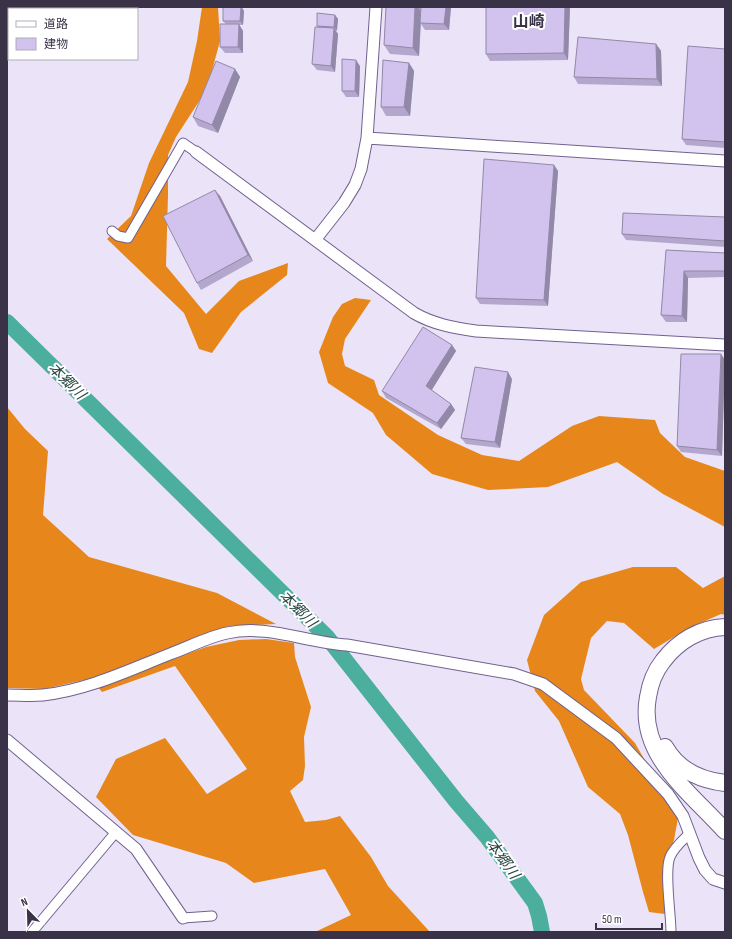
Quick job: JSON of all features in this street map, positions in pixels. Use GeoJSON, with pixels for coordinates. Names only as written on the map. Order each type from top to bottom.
{"type":"FeatureCollection","features":[{"type":"Feature","properties":{"kind":"highway"},"geometry":{"type":"LineString","coordinates":[[725,626],[706,630],[692,636],[669,652],[654,676],[649,690],[646,716],[650,737],[661,760],[681,786],[725,830]]}},
{"type":"Feature","properties":{"kind":"highway"},"geometry":{"type":"LineString","coordinates":[[725,634],[708,638],[695,644],[674,660],[660,682],[654,708],[655,721],[662,743],[676,762],[694,775],[705,780],[725,783]]}},
{"type":"Feature","properties":{"kind":"street"},"geometry":{"type":"LineString","coordinates":[[314,240],[344,203],[355,185],[361,169],[367,138],[376,7]]}},
{"type":"Feature","properties":{"kind":"street"},"geometry":{"type":"LineString","coordinates":[[367,138],[725,161]]}},
{"type":"Feature","properties":{"kind":"street"},"geometry":{"type":"LineString","coordinates":[[112,231],[118,236],[128,238],[183,143],[414,313],[435,323],[459,329],[476,331],[725,345]]}},
{"type":"Feature","properties":{"kind":"street"},"geometry":{"type":"LineString","coordinates":[[7,695],[43,695],[92,684],[204,640],[227,633],[252,630],[272,632],[325,643],[514,674],[543,684],[616,738],[668,794],[683,816],[698,858],[704,870],[713,879],[725,883]]}},
{"type":"Feature","properties":{"kind":"street"},"geometry":{"type":"LineString","coordinates":[[7,740],[136,849],[183,918],[212,916]]}},
{"type":"Feature","properties":{"kind":"street"},"geometry":{"type":"LineString","coordinates":[[32,932],[116,832]]}},
{"type":"Feature","properties":{"kind":"street"},"geometry":{"type":"LineString","coordinates":[[671,932],[667,865],[677,846],[690,833]]}},
{"type":"Feature","properties":{"kind":"shaded area"},"geometry":{"type":"Polygon","coordinates":[[[202,7],[218,7],[220,41],[207,89],[176,137],[168,155],[166,266],[206,314],[239,281],[288,263],[287,275],[241,312],[212,353],[199,349],[184,313],[107,239],[131,216],[149,163],[188,82],[197,41],[202,7]]]}},
{"type":"Feature","properties":{"kind":"shaded area"},"geometry":{"type":"Polygon","coordinates":[[[355,298],[371,300],[345,339],[342,354],[345,366],[374,380],[379,395],[438,435],[482,455],[519,461],[572,426],[599,416],[655,420],[660,433],[685,457],[725,471],[725,527],[663,494],[617,462],[548,487],[488,490],[432,474],[386,435],[373,413],[328,383],[319,352],[333,317],[342,304],[355,298]]]}},
{"type":"Feature","properties":{"kind":"shaded area"},"geometry":{"type":"Polygon","coordinates":[[[7,407],[25,429],[48,451],[43,515],[89,557],[217,593],[276,624],[229,626],[93,678],[44,689],[7,688],[7,407]]]}},
{"type":"Feature","properties":{"kind":"shaded area"},"geometry":{"type":"Polygon","coordinates":[[[633,567],[676,567],[703,588],[725,576],[725,615],[721,614],[689,628],[654,649],[624,623],[607,621],[591,638],[581,679],[584,690],[635,743],[678,818],[674,840],[663,870],[665,914],[649,912],[628,835],[620,814],[588,787],[559,721],[535,691],[527,660],[544,615],[581,582],[633,567]]]}},
{"type":"Feature","properties":{"kind":"shaded area"},"geometry":{"type":"Polygon","coordinates":[[[266,639],[294,643],[295,657],[311,707],[304,737],[305,766],[303,780],[290,791],[305,822],[326,820],[340,816],[371,857],[388,886],[430,932],[315,932],[351,915],[325,869],[254,883],[226,863],[133,835],[96,797],[116,759],[165,738],[207,794],[247,769],[175,666],[102,692],[97,686],[206,647],[239,640],[266,639]]]}},
{"type":"Feature","properties":{"kind":"building"},"geometry":{"type":"Polygon","coordinates":[[[36,7],[88,7],[88,8],[36,7]]]}},
{"type":"Feature","properties":{"kind":"building"},"geometry":{"type":"Polygon","coordinates":[[[223,7],[241,7],[240,21],[223,21],[223,7]]]}},
{"type":"Feature","properties":{"kind":"building"},"geometry":{"type":"Polygon","coordinates":[[[386,7],[415,7],[413,48],[384,45],[386,7]]]}},
{"type":"Feature","properties":{"kind":"building"},"geometry":{"type":"Polygon","coordinates":[[[421,7],[446,7],[444,24],[420,23],[421,7]]]}},
{"type":"Feature","properties":{"kind":"building"},"geometry":{"type":"Polygon","coordinates":[[[486,7],[565,7],[564,53],[486,54],[486,7]]]}},
{"type":"Feature","properties":{"kind":"building"},"geometry":{"type":"Polygon","coordinates":[[[317,13],[335,15],[334,27],[317,26],[317,13]]]}},
{"type":"Feature","properties":{"kind":"building"},"geometry":{"type":"Polygon","coordinates":[[[220,24],[239,24],[238,47],[220,47],[220,24]]]}},
{"type":"Feature","properties":{"kind":"building"},"geometry":{"type":"Polygon","coordinates":[[[315,27],[334,28],[331,66],[312,64],[315,27]]]}},
{"type":"Feature","properties":{"kind":"building"},"geometry":{"type":"Polygon","coordinates":[[[578,37],[656,44],[657,79],[574,77],[578,37]]]}},
{"type":"Feature","properties":{"kind":"building"},"geometry":{"type":"Polygon","coordinates":[[[688,46],[725,49],[725,142],[682,139],[688,46]]]}},
{"type":"Feature","properties":{"kind":"building"},"geometry":{"type":"Polygon","coordinates":[[[342,59],[356,60],[355,91],[342,91],[342,59]]]}},
{"type":"Feature","properties":{"kind":"building"},"geometry":{"type":"Polygon","coordinates":[[[383,60],[409,63],[404,107],[381,107],[383,60]]]}},
{"type":"Feature","properties":{"kind":"building"},"geometry":{"type":"Polygon","coordinates":[[[216,61],[235,69],[212,125],[193,117],[216,61]]]}},
{"type":"Feature","properties":{"kind":"building"},"geometry":{"type":"Polygon","coordinates":[[[484,159],[554,165],[544,300],[476,298],[484,159]]]}},
{"type":"Feature","properties":{"kind":"building"},"geometry":{"type":"Polygon","coordinates":[[[215,190],[248,255],[197,283],[163,216],[215,190]]]}},
{"type":"Feature","properties":{"kind":"building"},"geometry":{"type":"Polygon","coordinates":[[[623,213],[725,217],[725,241],[622,234],[623,213]]]}},
{"type":"Feature","properties":{"kind":"building"},"geometry":{"type":"Polygon","coordinates":[[[666,250],[725,253],[725,271],[684,271],[682,316],[661,315],[666,250]]]}},
{"type":"Feature","properties":{"kind":"building"},"geometry":{"type":"Polygon","coordinates":[[[423,327],[452,345],[426,386],[451,404],[437,423],[382,391],[423,327]]]}},
{"type":"Feature","properties":{"kind":"building"},"geometry":{"type":"Polygon","coordinates":[[[681,354],[721,354],[717,450],[677,446],[681,354]]]}},
{"type":"Feature","properties":{"kind":"building"},"geometry":{"type":"Polygon","coordinates":[[[475,367],[508,372],[495,442],[461,438],[475,367]]]}},
{"type":"Feature","properties":{"kind":"waterway","name":"本郷川"},"geometry":{"type":"LineString","coordinates":[[7,322],[327,637],[456,801],[487,837],[535,903],[542,932]]}},
{"type":"Feature","properties":{"kind":"district","name":"山崎"},"geometry":{"type":"Point","coordinates":[529,21]}}]}
